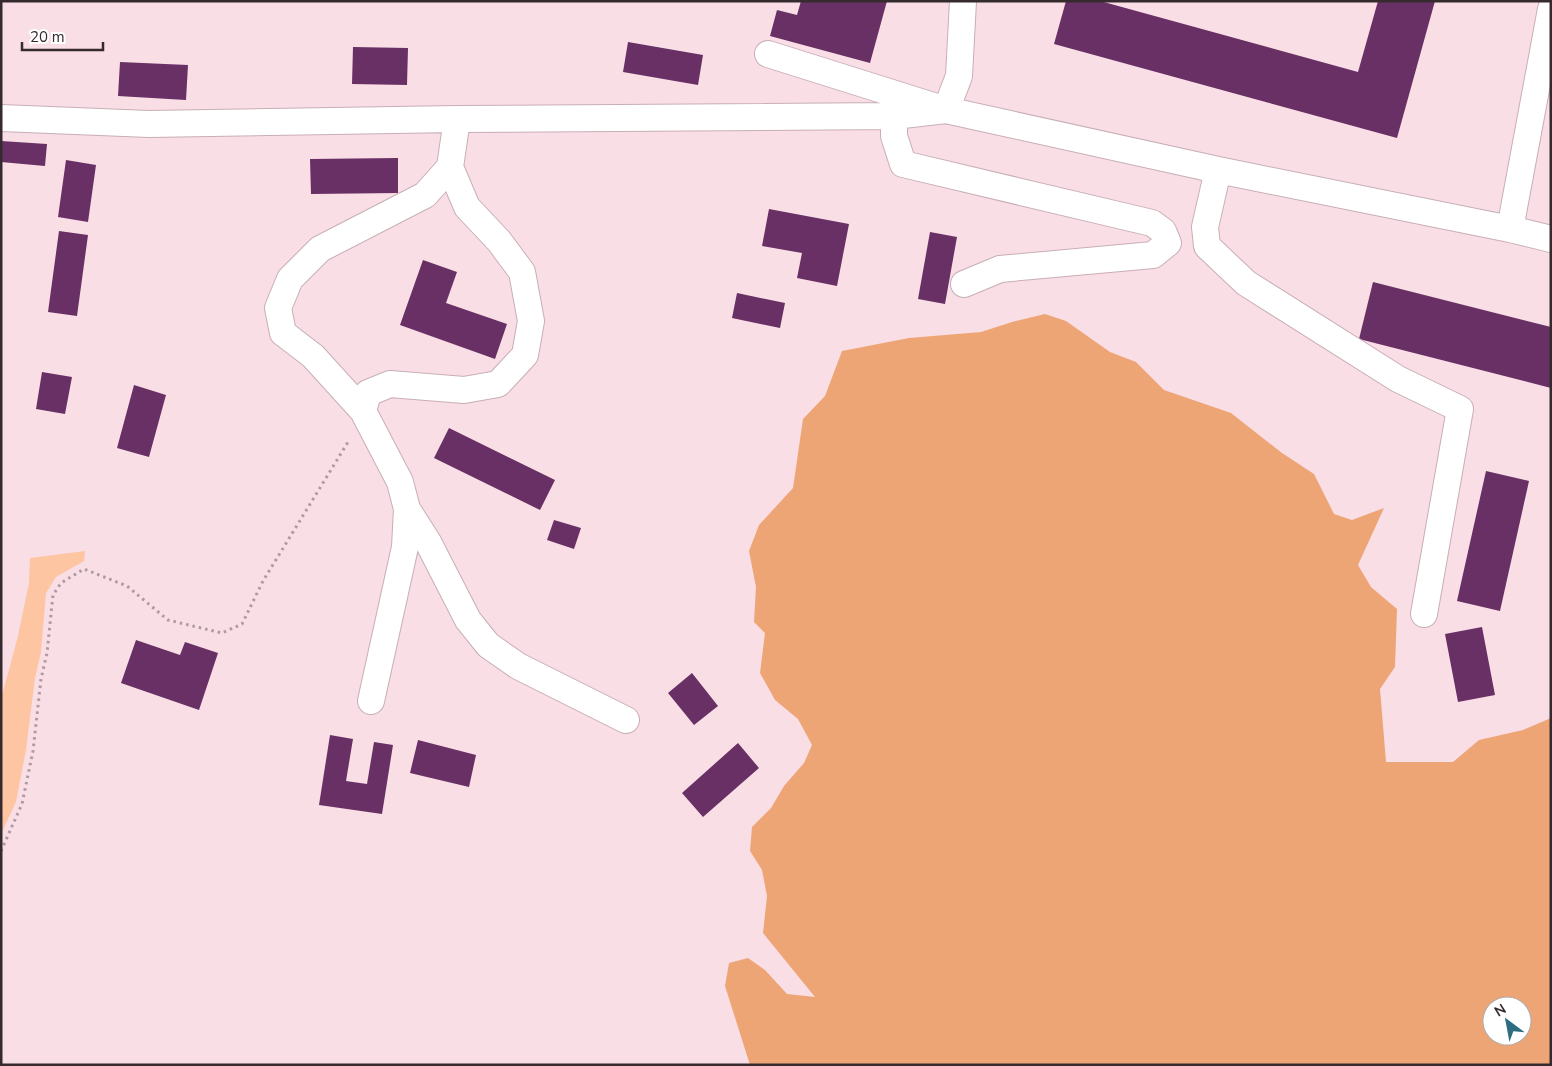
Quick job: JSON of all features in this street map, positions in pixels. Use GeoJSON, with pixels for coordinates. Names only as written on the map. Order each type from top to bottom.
{"type":"FeatureCollection","features":[{"type":"Feature","properties":{"kind":"street"},"geometry":{"type":"LineString","coordinates":[[946,110],[958,76],[963,1]]}},
{"type":"Feature","properties":{"kind":"street"},"geometry":{"type":"LineString","coordinates":[[1510,228],[1551,9]]}},
{"type":"Feature","properties":{"kind":"street"},"geometry":{"type":"LineString","coordinates":[[768,54],[946,110],[1218,170],[1510,228],[1551,239]]}},
{"type":"Feature","properties":{"kind":"street"},"geometry":{"type":"LineString","coordinates":[[1,118],[149,124],[457,119],[894,116],[946,110]]}},
{"type":"Feature","properties":{"kind":"street"},"geometry":{"type":"LineString","coordinates":[[894,116],[894,136],[903,164],[1152,223],[1163,231],[1168,243],[1153,255],[1000,269],[964,284]]}},
{"type":"Feature","properties":{"kind":"street"},"geometry":{"type":"LineString","coordinates":[[363,411],[368,393],[390,384],[464,390],[498,384],[525,355],[531,321],[522,272],[499,241],[467,207],[450,167],[457,119]]}},
{"type":"Feature","properties":{"kind":"street"},"geometry":{"type":"LineString","coordinates":[[371,701],[405,547],[407,509],[400,482],[363,411],[312,356],[283,333],[278,308],[290,279],[320,249],[426,195],[450,167]]}},
{"type":"Feature","properties":{"kind":"street"},"geometry":{"type":"LineString","coordinates":[[1218,170],[1205,227],[1207,246],[1246,283],[1398,379],[1460,409],[1424,614]]}},
{"type":"Feature","properties":{"kind":"street"},"geometry":{"type":"LineString","coordinates":[[407,509],[428,542],[468,620],[488,645],[518,666],[626,720]]}},
{"type":"Feature","properties":{"kind":"path"},"geometry":{"type":"LineString","coordinates":[[1,851],[22,804],[33,751],[41,679],[48,654],[53,595],[61,582],[84,569],[127,586],[168,620],[222,633],[242,624],[263,581],[344,451],[363,411]]}},
{"type":"Feature","properties":{"kind":"shaded area"},"geometry":{"type":"Polygon","coordinates":[[[1045,314],[1066,321],[1110,352],[1136,362],[1164,390],[1231,413],[1282,453],[1314,474],[1334,514],[1352,520],[1384,508],[1358,565],[1371,587],[1397,609],[1395,667],[1380,689],[1386,762],[1453,762],[1479,740],[1523,730],[1551,718],[1551,1065],[750,1065],[725,986],[729,963],[748,958],[765,970],[787,994],[815,997],[763,933],[767,896],[762,870],[750,851],[752,827],[771,808],[784,786],[804,763],[812,745],[798,719],[775,700],[760,673],[765,633],[754,622],[756,587],[749,551],[759,525],[793,488],[803,419],[825,396],[842,351],[909,338],[981,332],[1045,314]]]}},
{"type":"Feature","properties":{"kind":"shaded area"},"geometry":{"type":"Polygon","coordinates":[[[85,551],[84,561],[56,577],[46,593],[41,652],[35,678],[26,750],[16,802],[1,834],[1,699],[17,640],[29,583],[30,558],[85,551]]]}},
{"type":"Feature","properties":{"kind":"building"},"geometry":{"type":"Polygon","coordinates":[[[801,1],[887,1],[870,63],[770,36],[777,10],[797,15],[801,1]]]}},
{"type":"Feature","properties":{"kind":"building"},"geometry":{"type":"Polygon","coordinates":[[[1066,1],[1100,1],[1358,72],[1378,1],[1435,1],[1397,138],[1054,44],[1066,1]]]}},
{"type":"Feature","properties":{"kind":"building"},"geometry":{"type":"Polygon","coordinates":[[[628,42],[703,55],[698,85],[623,72],[628,42]]]}},
{"type":"Feature","properties":{"kind":"building"},"geometry":{"type":"Polygon","coordinates":[[[353,47],[408,48],[407,85],[352,84],[353,47]]]}},
{"type":"Feature","properties":{"kind":"building"},"geometry":{"type":"Polygon","coordinates":[[[120,62],[188,65],[186,100],[118,96],[120,62]]]}},
{"type":"Feature","properties":{"kind":"building"},"geometry":{"type":"Polygon","coordinates":[[[1,141],[47,144],[45,166],[1,162],[1,141]]]}},
{"type":"Feature","properties":{"kind":"building"},"geometry":{"type":"Polygon","coordinates":[[[398,158],[398,193],[311,194],[310,159],[398,158]]]}},
{"type":"Feature","properties":{"kind":"building"},"geometry":{"type":"Polygon","coordinates":[[[66,160],[96,165],[88,222],[58,217],[66,160]]]}},
{"type":"Feature","properties":{"kind":"building"},"geometry":{"type":"Polygon","coordinates":[[[769,209],[849,224],[837,286],[797,278],[802,253],[762,246],[769,209]]]}},
{"type":"Feature","properties":{"kind":"building"},"geometry":{"type":"Polygon","coordinates":[[[59,231],[88,235],[77,316],[48,312],[59,231]]]}},
{"type":"Feature","properties":{"kind":"building"},"geometry":{"type":"Polygon","coordinates":[[[930,232],[957,237],[945,304],[918,299],[930,232]]]}},
{"type":"Feature","properties":{"kind":"building"},"geometry":{"type":"Polygon","coordinates":[[[423,260],[457,272],[446,303],[507,324],[495,359],[400,325],[423,260]]]}},
{"type":"Feature","properties":{"kind":"building"},"geometry":{"type":"Polygon","coordinates":[[[1373,282],[1551,327],[1551,388],[1359,339],[1373,282]]]}},
{"type":"Feature","properties":{"kind":"building"},"geometry":{"type":"Polygon","coordinates":[[[737,293],[785,303],[780,328],[732,318],[737,293]]]}},
{"type":"Feature","properties":{"kind":"building"},"geometry":{"type":"Polygon","coordinates":[[[42,372],[72,377],[65,414],[36,409],[42,372]]]}},
{"type":"Feature","properties":{"kind":"building"},"geometry":{"type":"Polygon","coordinates":[[[134,385],[166,395],[149,457],[117,448],[134,385]]]}},
{"type":"Feature","properties":{"kind":"building"},"geometry":{"type":"Polygon","coordinates":[[[449,428],[555,480],[540,510],[434,458],[449,428]]]}},
{"type":"Feature","properties":{"kind":"building"},"geometry":{"type":"Polygon","coordinates":[[[1486,471],[1529,481],[1500,611],[1457,601],[1486,471]]]}},
{"type":"Feature","properties":{"kind":"building"},"geometry":{"type":"Polygon","coordinates":[[[554,520],[581,528],[574,549],[547,540],[554,520]]]}},
{"type":"Feature","properties":{"kind":"building"},"geometry":{"type":"Polygon","coordinates":[[[1482,627],[1495,695],[1458,702],[1445,634],[1482,627]]]}},
{"type":"Feature","properties":{"kind":"building"},"geometry":{"type":"Polygon","coordinates":[[[136,640],[180,655],[185,642],[218,653],[199,710],[121,683],[136,640]]]}},
{"type":"Feature","properties":{"kind":"building"},"geometry":{"type":"Polygon","coordinates":[[[692,673],[718,706],[694,725],[668,693],[692,673]]]}},
{"type":"Feature","properties":{"kind":"building"},"geometry":{"type":"Polygon","coordinates":[[[330,735],[353,739],[346,781],[367,784],[374,742],[393,745],[382,814],[319,805],[330,735]]]}},
{"type":"Feature","properties":{"kind":"building"},"geometry":{"type":"Polygon","coordinates":[[[418,740],[476,755],[469,787],[410,773],[418,740]]]}},
{"type":"Feature","properties":{"kind":"building"},"geometry":{"type":"Polygon","coordinates":[[[738,743],[759,768],[703,817],[682,793],[738,743]]]}}]}
